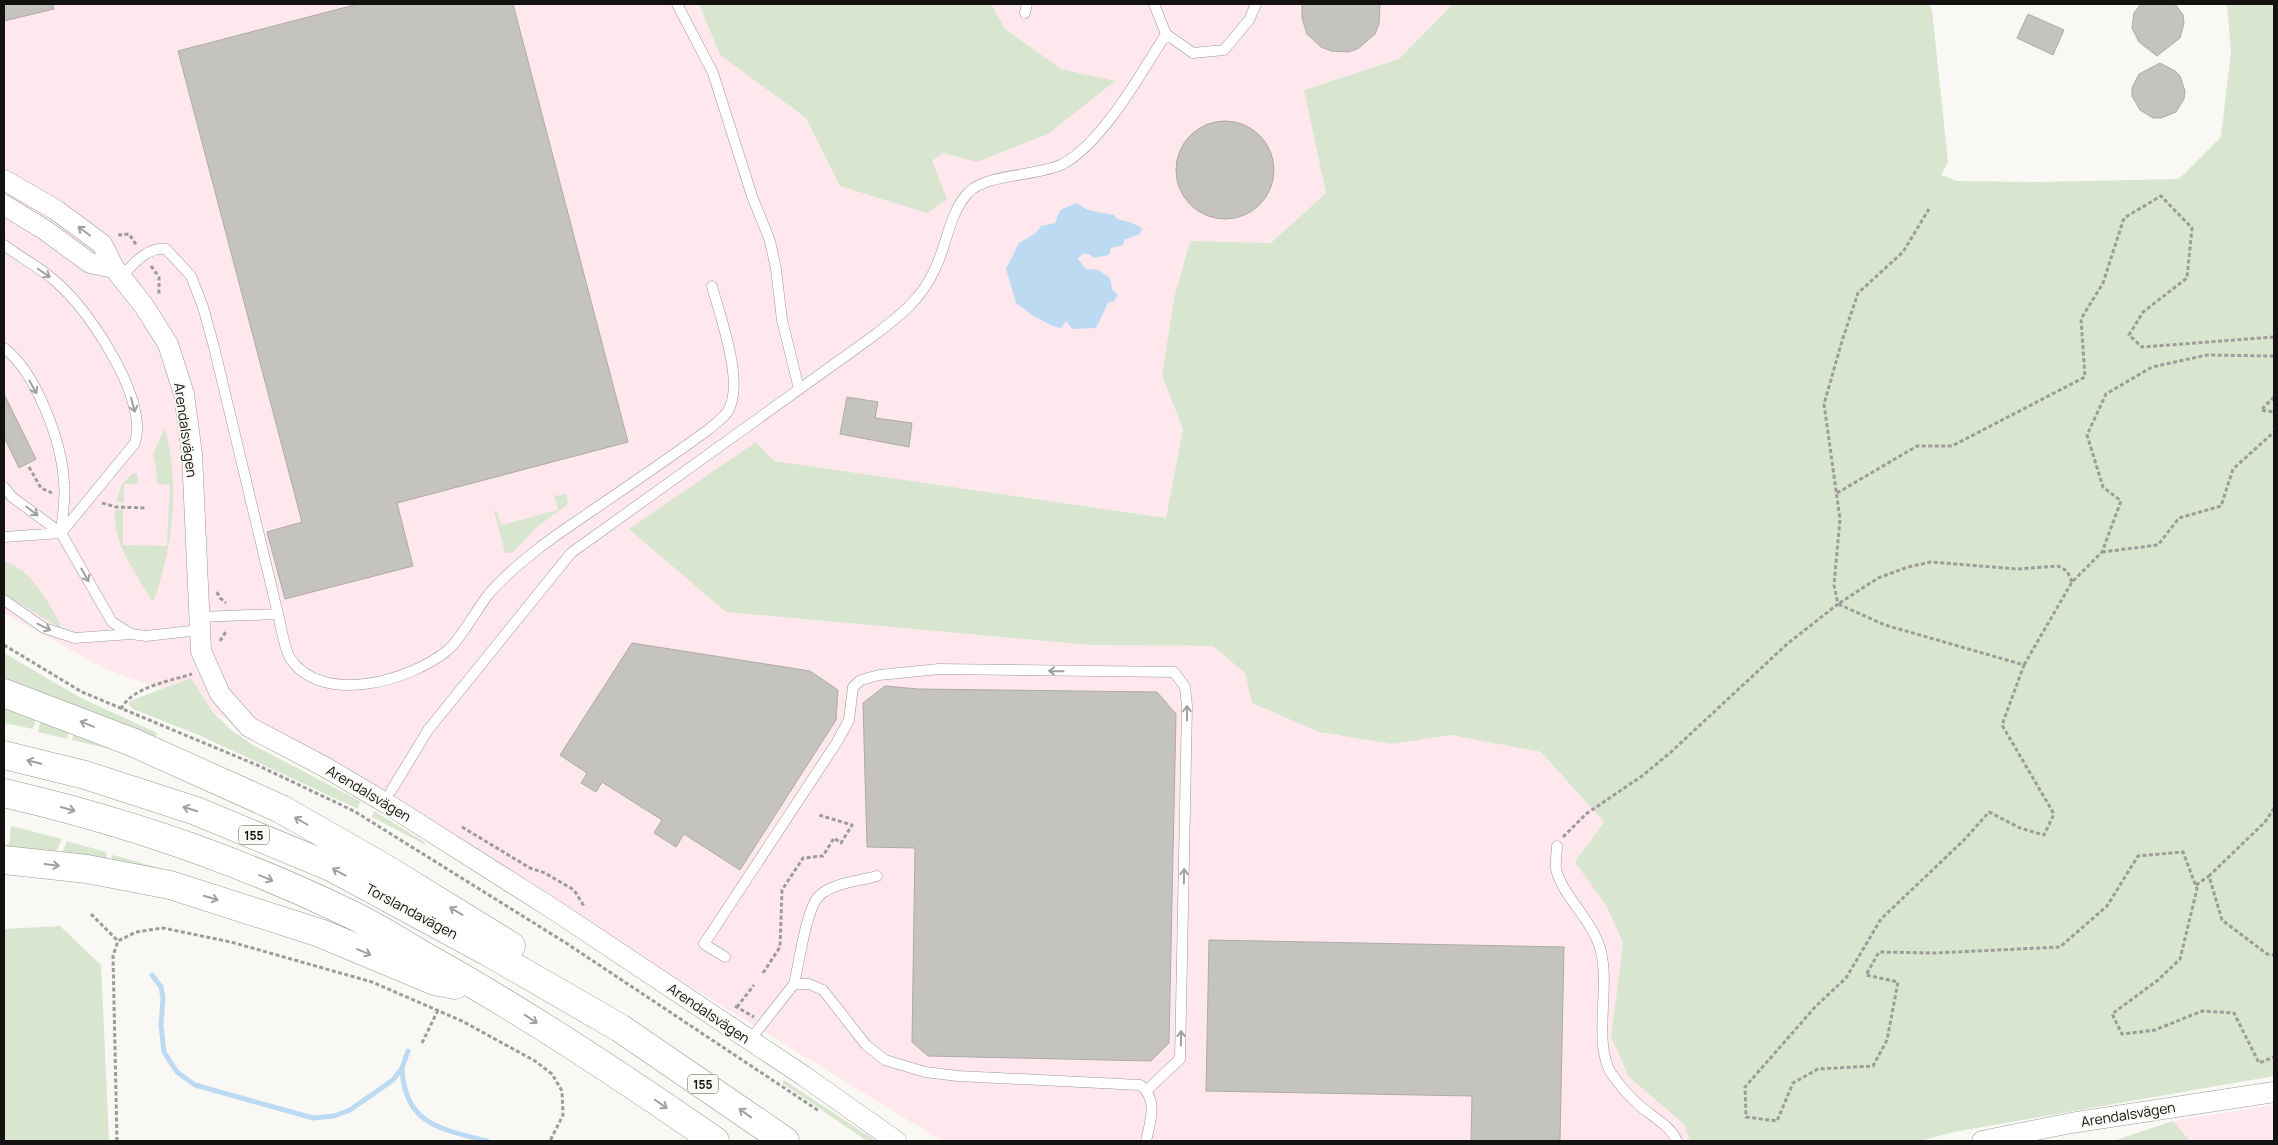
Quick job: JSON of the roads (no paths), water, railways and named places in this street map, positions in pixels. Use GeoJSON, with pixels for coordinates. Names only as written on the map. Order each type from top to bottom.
{"type":"FeatureCollection","features":[{"type":"Feature","properties":{"kind":"main road"},"geometry":{"type":"LineString","coordinates":[[4,693],[132,742],[281,809],[478,924],[594,1000],[620,1028]]}},
{"type":"Feature","properties":{"kind":"main road","name":"Torslandavägen"},"geometry":{"type":"LineString","coordinates":[[4,754],[85,775],[196,811],[331,867],[490,953],[620,1028],[784,1141]]}},
{"type":"Feature","properties":{"kind":"main road","name":"155"},"geometry":{"type":"LineString","coordinates":[[4,793],[67,808],[223,860],[348,913],[490,992],[715,1141]]}},
{"type":"Feature","properties":{"kind":"main road"},"geometry":{"type":"LineString","coordinates":[[4,860],[87,869],[170,885],[320,933],[435,982],[490,992]]}},
{"type":"Feature","properties":{"kind":"street","name":"Arendalsvägen"},"geometry":{"type":"LineString","coordinates":[[4,180],[56,210],[102,244],[117,272],[144,306],[168,344],[184,394],[192,454],[201,651],[207,669],[220,694],[249,727],[325,767],[389,805],[553,909],[750,1040],[896,1141]]}},
{"type":"Feature","properties":{"kind":"street"},"geometry":{"type":"LineString","coordinates":[[4,205],[44,230],[90,263],[117,272]]}},
{"type":"Feature","properties":{"kind":"street","name":"Arendalsvägen"},"geometry":{"type":"LineString","coordinates":[[1982,1141],[2071,1123],[2274,1092]]}},
{"type":"Feature","properties":{"kind":"lane"},"geometry":{"type":"LineString","coordinates":[[677,4],[713,73],[752,196],[770,241],[776,269],[782,320],[799,389]]}},
{"type":"Feature","properties":{"kind":"lane"},"geometry":{"type":"LineString","coordinates":[[1154,4],[1166,34],[1193,53],[1224,50],[1249,20],[1256,4]]}},
{"type":"Feature","properties":{"kind":"lane"},"geometry":{"type":"LineString","coordinates":[[391,791],[428,730],[571,553],[911,307],[935,270],[956,210],[970,190],[982,183],[1062,164],[1082,150],[1112,117],[1166,34]]}},
{"type":"Feature","properties":{"kind":"lane"},"geometry":{"type":"LineString","coordinates":[[4,245],[54,280],[83,310],[123,375],[134,406],[138,425],[135,443],[61,533],[4,537]]}},
{"type":"Feature","properties":{"kind":"lane"},"geometry":{"type":"LineString","coordinates":[[117,272],[143,254],[158,249],[166,249],[191,276],[203,306],[290,658],[314,676],[342,685],[371,683],[400,676],[421,668],[449,649],[489,594],[511,571],[540,548],[708,430],[728,412],[733,395],[733,374],[712,286]]}},
{"type":"Feature","properties":{"kind":"lane"},"geometry":{"type":"LineString","coordinates":[[4,348],[31,382],[47,412],[57,442],[64,483],[61,533]]}},
{"type":"Feature","properties":{"kind":"lane"},"geometry":{"type":"LineString","coordinates":[[4,487],[12,496],[61,533],[112,622],[132,634]]}},
{"type":"Feature","properties":{"kind":"lane"},"geometry":{"type":"LineString","coordinates":[[4,600],[44,628],[75,638],[132,634],[146,636],[228,616],[278,614]]}},
{"type":"Feature","properties":{"kind":"lane"},"geometry":{"type":"LineString","coordinates":[[725,957],[704,944],[837,742],[849,720],[854,687],[861,680],[880,674],[938,670],[1174,672],[1185,687],[1188,706],[1180,1059],[1147,1090]]}},
{"type":"Feature","properties":{"kind":"lane"},"geometry":{"type":"LineString","coordinates":[[1557,846],[1556,867],[1558,876],[1587,919],[1601,949],[1604,981],[1603,1050],[1606,1062],[1622,1088],[1639,1105],[1664,1125],[1677,1141]]}},
{"type":"Feature","properties":{"kind":"lane"},"geometry":{"type":"LineString","coordinates":[[750,1040],[794,984],[811,908],[820,895],[835,887],[877,876]]}},
{"type":"Feature","properties":{"kind":"lane"},"geometry":{"type":"LineString","coordinates":[[794,984],[809,984],[823,990],[866,1045],[886,1060],[925,1072],[958,1076],[1117,1082],[1140,1085],[1147,1090],[1153,1104],[1146,1141]]}},
{"type":"Feature","properties":{"kind":"water"},"geometry":{"type":"Polygon","coordinates":[[[1076,203],[1088,210],[1114,215],[1117,219],[1142,228],[1140,234],[1124,240],[1123,245],[1111,248],[1109,255],[1094,258],[1089,254],[1082,254],[1078,259],[1086,269],[1098,270],[1110,278],[1112,289],[1118,295],[1114,301],[1108,303],[1096,328],[1072,329],[1066,321],[1061,328],[1052,326],[1032,315],[1016,303],[1006,269],[1019,243],[1036,233],[1041,226],[1055,223],[1060,210],[1076,203]]]}},
{"type":"Feature","properties":{"kind":"waterway"},"geometry":{"type":"LineString","coordinates":[[152,975],[161,987],[163,998],[161,1025],[164,1052],[177,1072],[195,1085],[313,1118],[334,1116],[350,1110],[393,1080],[402,1068],[408,1051]]}},
{"type":"Feature","properties":{"kind":"waterway"},"geometry":{"type":"LineString","coordinates":[[402,1069],[405,1088],[410,1102],[428,1122],[455,1133],[487,1141]]}}]}
